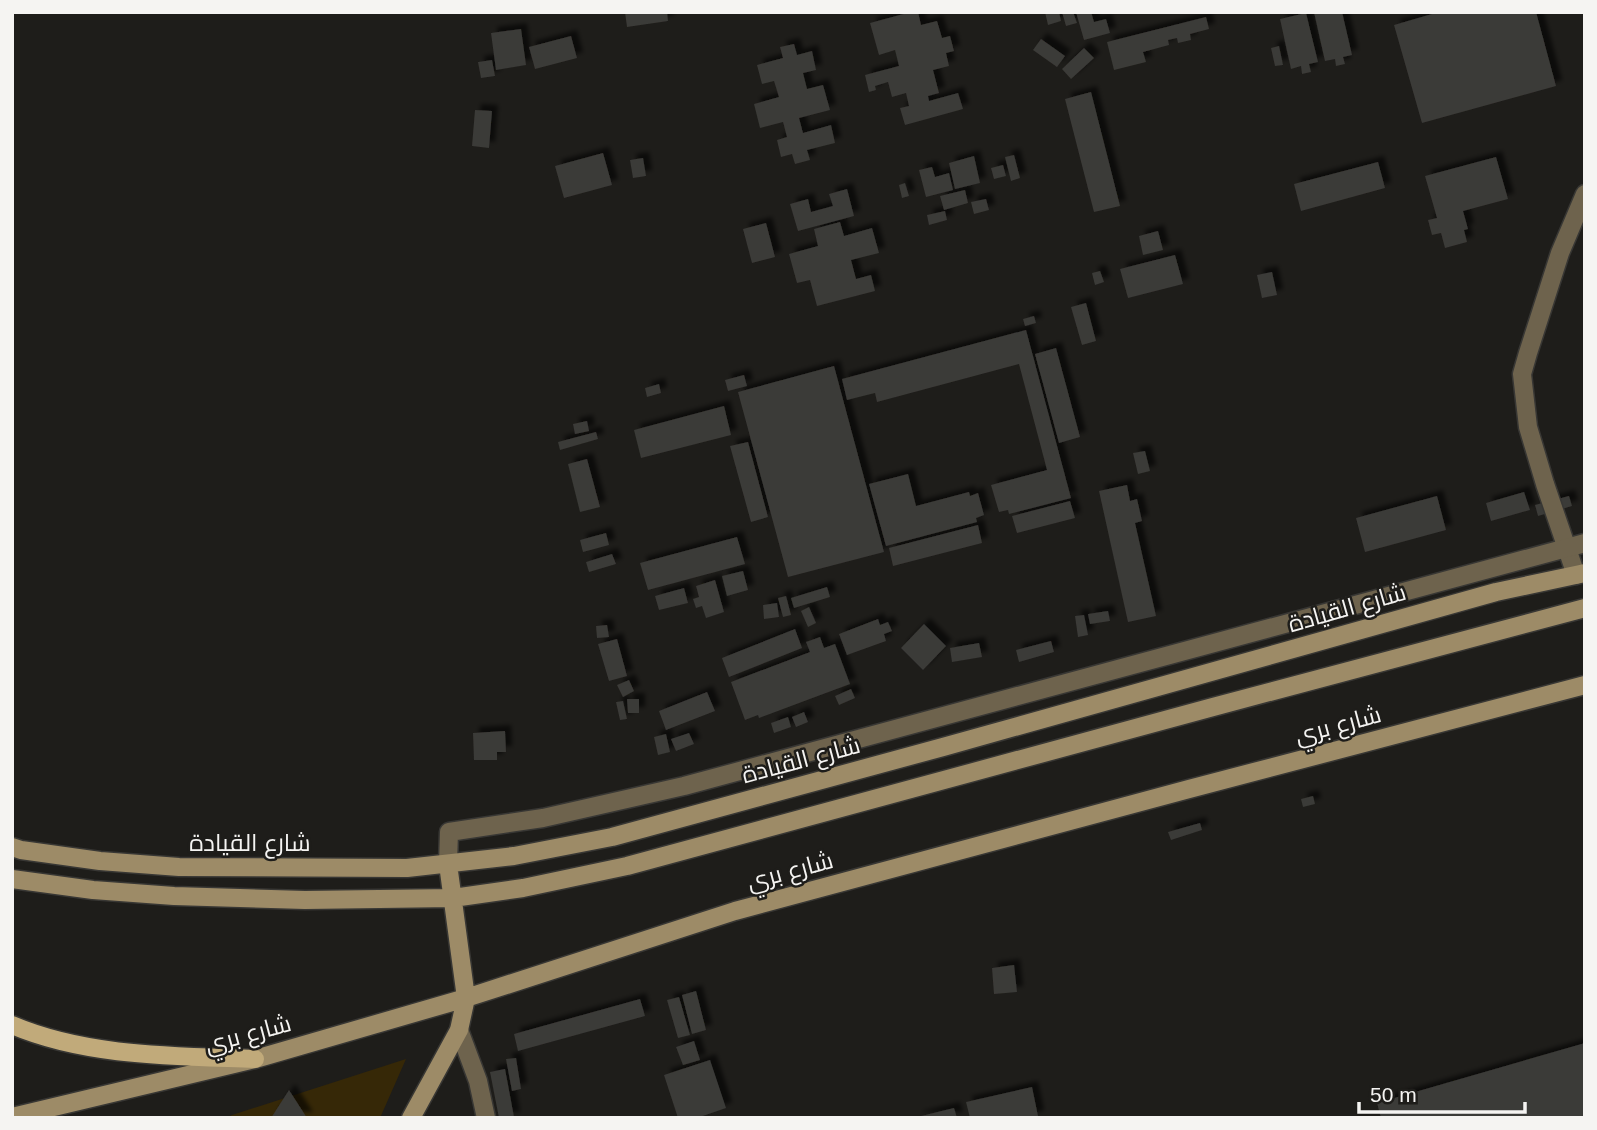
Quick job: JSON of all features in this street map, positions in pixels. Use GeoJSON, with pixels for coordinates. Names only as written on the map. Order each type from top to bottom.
{"type":"FeatureCollection","features":[{"type":"Feature","properties":{"kind":"main road","name":"شارع القيادة"},"geometry":{"type":"LineString","coordinates":[[12,847],[100,861],[179,867],[407,867],[514,856],[612,837],[1496,592],[1580,574]]}},
{"type":"Feature","properties":{"kind":"main road"},"geometry":{"type":"LineString","coordinates":[[12,879],[93,890],[174,896],[305,900],[453,898],[523,888],[627,866],[1585,608]]}},
{"type":"Feature","properties":{"kind":"main road","name":"شارع بري"},"geometry":{"type":"LineString","coordinates":[[12,1117],[255,1059],[466,998],[735,911],[1585,684]]}},
{"type":"Feature","properties":{"kind":"main road"},"geometry":{"type":"LineString","coordinates":[[411,1118],[459,1030],[466,998],[448,864]]}},
{"type":"Feature","properties":{"kind":"main road"},"geometry":{"type":"LineString","coordinates":[[12,1024],[51,1037],[116,1050],[255,1059]]}},
{"type":"Feature","properties":{"kind":"street"},"geometry":{"type":"LineString","coordinates":[[1580,574],[1576,545],[1545,484],[1528,427],[1522,374],[1560,253],[1585,194]]}},
{"type":"Feature","properties":{"kind":"street","name":"شارع القيادة"},"geometry":{"type":"LineString","coordinates":[[448,864],[449,832],[543,818],[684,786],[1576,545]]}},
{"type":"Feature","properties":{"kind":"street"},"geometry":{"type":"LineString","coordinates":[[459,1030],[478,1081],[486,1118]]}},
{"type":"Feature","properties":{"kind":"shaded area"},"geometry":{"type":"Polygon","coordinates":[[[406,1059],[380,1118],[226,1118],[232,1115],[406,1059]]]}},
{"type":"Feature","properties":{"kind":"building"},"geometry":{"type":"Polygon","coordinates":[[[625,12],[667,12],[668,21],[627,27],[625,12]]]}},
{"type":"Feature","properties":{"kind":"building"},"geometry":{"type":"Polygon","coordinates":[[[918,12],[921,25],[937,21],[942,38],[950,36],[954,51],[946,53],[949,66],[933,70],[939,93],[928,96],[929,101],[958,93],[963,109],[905,125],[900,108],[909,106],[906,93],[892,97],[888,82],[875,86],[876,90],[869,92],[865,75],[899,66],[895,50],[879,55],[870,23],[918,12]]]}},
{"type":"Feature","properties":{"kind":"building"},"geometry":{"type":"Polygon","coordinates":[[[1045,12],[1059,12],[1061,21],[1048,25],[1045,12]]]}},
{"type":"Feature","properties":{"kind":"building"},"geometry":{"type":"Polygon","coordinates":[[[1062,12],[1073,12],[1077,23],[1066,26],[1062,12]]]}},
{"type":"Feature","properties":{"kind":"building"},"geometry":{"type":"Polygon","coordinates":[[[1076,12],[1091,12],[1094,22],[1106,19],[1110,33],[1084,40],[1076,12]]]}},
{"type":"Feature","properties":{"kind":"building"},"geometry":{"type":"Polygon","coordinates":[[[1314,12],[1342,12],[1352,55],[1343,57],[1345,64],[1336,66],[1335,59],[1325,61],[1314,12]]]}},
{"type":"Feature","properties":{"kind":"building"},"geometry":{"type":"Polygon","coordinates":[[[1439,12],[1536,12],[1556,86],[1422,123],[1394,25],[1439,12]]]}},
{"type":"Feature","properties":{"kind":"building"},"geometry":{"type":"Polygon","coordinates":[[[1306,13],[1318,62],[1309,64],[1311,72],[1302,74],[1301,66],[1291,69],[1280,19],[1306,13]]]}},
{"type":"Feature","properties":{"kind":"building"},"geometry":{"type":"Polygon","coordinates":[[[1206,17],[1209,29],[1190,34],[1191,40],[1178,43],[1177,38],[1168,40],[1169,45],[1143,52],[1146,62],[1114,70],[1107,42],[1206,17]]]}},
{"type":"Feature","properties":{"kind":"building"},"geometry":{"type":"Polygon","coordinates":[[[521,29],[526,65],[496,70],[491,33],[521,29]]]}},
{"type":"Feature","properties":{"kind":"building"},"geometry":{"type":"Polygon","coordinates":[[[571,36],[577,58],[535,69],[529,47],[571,36]]]}},
{"type":"Feature","properties":{"kind":"building"},"geometry":{"type":"Polygon","coordinates":[[[1041,39],[1065,56],[1057,67],[1033,50],[1041,39]]]}},
{"type":"Feature","properties":{"kind":"building"},"geometry":{"type":"Polygon","coordinates":[[[794,44],[797,55],[812,51],[816,70],[803,73],[807,89],[823,85],[830,110],[799,118],[803,133],[831,125],[835,143],[807,150],[810,160],[795,164],[792,154],[781,157],[777,140],[787,137],[783,122],[760,128],[754,104],[779,97],[774,81],[762,84],[757,65],[783,58],[780,47],[794,44]]]}},
{"type":"Feature","properties":{"kind":"building"},"geometry":{"type":"Polygon","coordinates":[[[1279,46],[1283,65],[1275,66],[1271,48],[1279,46]]]}},
{"type":"Feature","properties":{"kind":"building"},"geometry":{"type":"Polygon","coordinates":[[[1084,48],[1094,58],[1071,79],[1062,69],[1084,48]]]}},
{"type":"Feature","properties":{"kind":"building"},"geometry":{"type":"Polygon","coordinates":[[[492,60],[495,76],[481,78],[478,62],[492,60]]]}},
{"type":"Feature","properties":{"kind":"building"},"geometry":{"type":"Polygon","coordinates":[[[1091,92],[1120,206],[1094,212],[1065,99],[1091,92]]]}},
{"type":"Feature","properties":{"kind":"building"},"geometry":{"type":"Polygon","coordinates":[[[475,110],[492,111],[489,148],[472,146],[475,110]]]}},
{"type":"Feature","properties":{"kind":"building"},"geometry":{"type":"Polygon","coordinates":[[[603,153],[612,185],[564,198],[555,166],[603,153]]]}},
{"type":"Feature","properties":{"kind":"building"},"geometry":{"type":"Polygon","coordinates":[[[1014,155],[1020,178],[1011,181],[1005,157],[1014,155]]]}},
{"type":"Feature","properties":{"kind":"building"},"geometry":{"type":"Polygon","coordinates":[[[974,156],[980,183],[955,189],[949,163],[974,156]]]}},
{"type":"Feature","properties":{"kind":"building"},"geometry":{"type":"Polygon","coordinates":[[[1496,157],[1508,199],[1463,211],[1468,229],[1464,230],[1467,242],[1445,248],[1441,233],[1432,235],[1428,220],[1437,218],[1425,176],[1496,157]]]}},
{"type":"Feature","properties":{"kind":"building"},"geometry":{"type":"Polygon","coordinates":[[[643,158],[646,176],[633,178],[630,160],[643,158]]]}},
{"type":"Feature","properties":{"kind":"building"},"geometry":{"type":"Polygon","coordinates":[[[1378,162],[1385,188],[1301,211],[1294,184],[1378,162]]]}},
{"type":"Feature","properties":{"kind":"building"},"geometry":{"type":"Polygon","coordinates":[[[1003,165],[1006,176],[994,179],[991,168],[1003,165]]]}},
{"type":"Feature","properties":{"kind":"building"},"geometry":{"type":"Polygon","coordinates":[[[932,167],[935,177],[949,173],[953,190],[926,197],[919,170],[932,167]]]}},
{"type":"Feature","properties":{"kind":"building"},"geometry":{"type":"Polygon","coordinates":[[[905,183],[909,196],[902,198],[899,185],[905,183]]]}},
{"type":"Feature","properties":{"kind":"building"},"geometry":{"type":"Polygon","coordinates":[[[847,189],[854,216],[798,231],[790,204],[808,199],[811,212],[833,206],[829,194],[847,189]]]}},
{"type":"Feature","properties":{"kind":"building"},"geometry":{"type":"Polygon","coordinates":[[[965,190],[968,203],[944,210],[940,196],[965,190]]]}},
{"type":"Feature","properties":{"kind":"building"},"geometry":{"type":"Polygon","coordinates":[[[986,199],[989,210],[974,214],[971,202],[986,199]]]}},
{"type":"Feature","properties":{"kind":"building"},"geometry":{"type":"Polygon","coordinates":[[[945,211],[947,220],[929,225],[927,215],[945,211]]]}},
{"type":"Feature","properties":{"kind":"building"},"geometry":{"type":"Polygon","coordinates":[[[840,222],[844,236],[872,228],[879,253],[851,260],[856,279],[871,275],[875,291],[817,306],[810,280],[797,283],[789,254],[818,246],[814,229],[840,222]]]}},
{"type":"Feature","properties":{"kind":"building"},"geometry":{"type":"Polygon","coordinates":[[[766,223],[775,257],[752,263],[743,229],[766,223]]]}},
{"type":"Feature","properties":{"kind":"building"},"geometry":{"type":"Polygon","coordinates":[[[1158,231],[1163,250],[1143,255],[1139,236],[1158,231]]]}},
{"type":"Feature","properties":{"kind":"building"},"geometry":{"type":"Polygon","coordinates":[[[1175,255],[1183,284],[1128,298],[1120,269],[1175,255]]]}},
{"type":"Feature","properties":{"kind":"building"},"geometry":{"type":"Polygon","coordinates":[[[1100,271],[1104,282],[1095,285],[1092,273],[1100,271]]]}},
{"type":"Feature","properties":{"kind":"building"},"geometry":{"type":"Polygon","coordinates":[[[1272,272],[1277,295],[1262,298],[1257,275],[1272,272]]]}},
{"type":"Feature","properties":{"kind":"building"},"geometry":{"type":"Polygon","coordinates":[[[1086,303],[1096,341],[1082,345],[1071,307],[1086,303]]]}},
{"type":"Feature","properties":{"kind":"building"},"geometry":{"type":"Polygon","coordinates":[[[1034,316],[1036,323],[1025,326],[1023,319],[1034,316]]]}},
{"type":"Feature","properties":{"kind":"building"},"geometry":{"type":"Polygon","coordinates":[[[1026,330],[1071,498],[1009,514],[1008,510],[999,512],[991,485],[1047,470],[1019,364],[877,402],[875,393],[847,400],[842,379],[1026,330]]]}},
{"type":"Feature","properties":{"kind":"building"},"geometry":{"type":"Polygon","coordinates":[[[1056,348],[1080,437],[1059,443],[1035,354],[1056,348]]]}},
{"type":"Feature","properties":{"kind":"building"},"geometry":{"type":"Polygon","coordinates":[[[834,366],[884,552],[788,577],[738,392],[834,366]]]}},
{"type":"Feature","properties":{"kind":"building"},"geometry":{"type":"Polygon","coordinates":[[[744,375],[747,386],[728,391],[725,380],[744,375]]]}},
{"type":"Feature","properties":{"kind":"building"},"geometry":{"type":"Polygon","coordinates":[[[659,384],[661,393],[647,397],[645,388],[659,384]]]}},
{"type":"Feature","properties":{"kind":"building"},"geometry":{"type":"Polygon","coordinates":[[[724,406],[731,435],[641,458],[634,430],[724,406]]]}},
{"type":"Feature","properties":{"kind":"building"},"geometry":{"type":"Polygon","coordinates":[[[587,421],[589,431],[575,434],[573,424],[587,421]]]}},
{"type":"Feature","properties":{"kind":"building"},"geometry":{"type":"Polygon","coordinates":[[[596,432],[598,439],[560,450],[558,442],[596,432]]]}},
{"type":"Feature","properties":{"kind":"building"},"geometry":{"type":"Polygon","coordinates":[[[748,442],[768,517],[751,522],[730,446],[748,442]]]}},
{"type":"Feature","properties":{"kind":"building"},"geometry":{"type":"Polygon","coordinates":[[[1145,451],[1150,471],[1138,474],[1133,453],[1145,451]]]}},
{"type":"Feature","properties":{"kind":"building"},"geometry":{"type":"Polygon","coordinates":[[[587,459],[600,507],[580,512],[568,464],[587,459]]]}},
{"type":"Feature","properties":{"kind":"building"},"geometry":{"type":"Polygon","coordinates":[[[908,474],[916,506],[969,492],[970,496],[978,493],[984,515],[976,518],[977,522],[886,546],[869,484],[908,474]]]}},
{"type":"Feature","properties":{"kind":"building"},"geometry":{"type":"Polygon","coordinates":[[[1127,485],[1130,501],[1137,499],[1142,521],[1135,523],[1156,616],[1128,622],[1099,491],[1127,485]]]}},
{"type":"Feature","properties":{"kind":"building"},"geometry":{"type":"Polygon","coordinates":[[[1524,492],[1530,510],[1491,521],[1486,503],[1524,492]]]}},
{"type":"Feature","properties":{"kind":"building"},"geometry":{"type":"Polygon","coordinates":[[[1437,496],[1446,530],[1365,552],[1356,518],[1437,496]]]}},
{"type":"Feature","properties":{"kind":"building"},"geometry":{"type":"Polygon","coordinates":[[[1569,496],[1572,506],[1538,516],[1535,505],[1569,496]]]}},
{"type":"Feature","properties":{"kind":"building"},"geometry":{"type":"Polygon","coordinates":[[[1070,501],[1075,518],[1017,533],[1012,516],[1070,501]]]}},
{"type":"Feature","properties":{"kind":"building"},"geometry":{"type":"Polygon","coordinates":[[[978,525],[982,543],[893,566],[889,548],[978,525]]]}},
{"type":"Feature","properties":{"kind":"building"},"geometry":{"type":"Polygon","coordinates":[[[606,533],[609,545],[583,552],[580,540],[606,533]]]}},
{"type":"Feature","properties":{"kind":"building"},"geometry":{"type":"Polygon","coordinates":[[[737,537],[745,564],[648,590],[640,563],[737,537]]]}},
{"type":"Feature","properties":{"kind":"building"},"geometry":{"type":"Polygon","coordinates":[[[612,554],[616,564],[589,572],[586,562],[612,554]]]}},
{"type":"Feature","properties":{"kind":"building"},"geometry":{"type":"Polygon","coordinates":[[[743,571],[748,590],[727,596],[722,576],[743,571]]]}},
{"type":"Feature","properties":{"kind":"building"},"geometry":{"type":"Polygon","coordinates":[[[715,580],[724,612],[706,618],[702,606],[696,608],[693,599],[699,597],[696,586],[715,580]]]}},
{"type":"Feature","properties":{"kind":"building"},"geometry":{"type":"Polygon","coordinates":[[[827,587],[830,597],[794,608],[791,598],[827,587]]]}},
{"type":"Feature","properties":{"kind":"building"},"geometry":{"type":"Polygon","coordinates":[[[684,588],[688,603],[659,610],[655,596],[684,588]]]}},
{"type":"Feature","properties":{"kind":"building"},"geometry":{"type":"Polygon","coordinates":[[[786,596],[791,615],[783,617],[778,598],[786,596]]]}},
{"type":"Feature","properties":{"kind":"building"},"geometry":{"type":"Polygon","coordinates":[[[777,603],[779,617],[764,619],[763,605],[777,603]]]}},
{"type":"Feature","properties":{"kind":"building"},"geometry":{"type":"Polygon","coordinates":[[[809,607],[816,623],[808,627],[801,611],[809,607]]]}},
{"type":"Feature","properties":{"kind":"building"},"geometry":{"type":"Polygon","coordinates":[[[1108,611],[1110,621],[1090,624],[1088,614],[1108,611]]]}},
{"type":"Feature","properties":{"kind":"building"},"geometry":{"type":"Polygon","coordinates":[[[1084,615],[1088,635],[1078,637],[1075,616],[1084,615]]]}},
{"type":"Feature","properties":{"kind":"building"},"geometry":{"type":"Polygon","coordinates":[[[878,619],[880,625],[888,622],[892,631],[884,634],[886,641],[847,655],[839,634],[878,619]]]}},
{"type":"Feature","properties":{"kind":"building"},"geometry":{"type":"Polygon","coordinates":[[[924,624],[946,646],[923,670],[901,648],[924,624]]]}},
{"type":"Feature","properties":{"kind":"building"},"geometry":{"type":"Polygon","coordinates":[[[607,625],[609,637],[597,638],[596,626],[607,625]]]}},
{"type":"Feature","properties":{"kind":"building"},"geometry":{"type":"Polygon","coordinates":[[[795,629],[802,648],[729,677],[722,658],[795,629]]]}},
{"type":"Feature","properties":{"kind":"building"},"geometry":{"type":"Polygon","coordinates":[[[820,637],[824,648],[835,644],[850,684],[759,718],[758,715],[745,720],[731,682],[810,652],[806,642],[820,637]]]}},
{"type":"Feature","properties":{"kind":"building"},"geometry":{"type":"Polygon","coordinates":[[[617,639],[627,676],[609,681],[598,644],[617,639]]]}},
{"type":"Feature","properties":{"kind":"building"},"geometry":{"type":"Polygon","coordinates":[[[1051,641],[1054,652],[1019,662],[1016,650],[1051,641]]]}},
{"type":"Feature","properties":{"kind":"building"},"geometry":{"type":"Polygon","coordinates":[[[979,643],[982,657],[952,662],[950,648],[979,643]]]}},
{"type":"Feature","properties":{"kind":"building"},"geometry":{"type":"Polygon","coordinates":[[[629,680],[634,691],[623,697],[617,685],[629,680]]]}},
{"type":"Feature","properties":{"kind":"building"},"geometry":{"type":"Polygon","coordinates":[[[851,689],[855,698],[839,705],[835,696],[851,689]]]}},
{"type":"Feature","properties":{"kind":"building"},"geometry":{"type":"Polygon","coordinates":[[[707,692],[715,711],[666,730],[659,711],[707,692]]]}},
{"type":"Feature","properties":{"kind":"building"},"geometry":{"type":"Polygon","coordinates":[[[627,699],[639,699],[639,713],[628,713],[627,699]]]}},
{"type":"Feature","properties":{"kind":"building"},"geometry":{"type":"Polygon","coordinates":[[[623,701],[627,719],[620,720],[616,702],[623,701]]]}},
{"type":"Feature","properties":{"kind":"building"},"geometry":{"type":"Polygon","coordinates":[[[804,712],[808,722],[796,727],[792,717],[804,712]]]}},
{"type":"Feature","properties":{"kind":"building"},"geometry":{"type":"Polygon","coordinates":[[[788,717],[791,727],[774,733],[771,723],[788,717]]]}},
{"type":"Feature","properties":{"kind":"building"},"geometry":{"type":"Polygon","coordinates":[[[505,731],[506,752],[497,752],[497,760],[474,760],[473,733],[505,731]]]}},
{"type":"Feature","properties":{"kind":"building"},"geometry":{"type":"Polygon","coordinates":[[[689,733],[694,744],[676,751],[671,739],[689,733]]]}},
{"type":"Feature","properties":{"kind":"building"},"geometry":{"type":"Polygon","coordinates":[[[666,734],[670,752],[658,755],[654,737],[666,734]]]}},
{"type":"Feature","properties":{"kind":"building"},"geometry":{"type":"Polygon","coordinates":[[[1313,796],[1315,804],[1303,807],[1301,799],[1313,796]]]}},
{"type":"Feature","properties":{"kind":"building"},"geometry":{"type":"Polygon","coordinates":[[[1200,823],[1202,830],[1171,840],[1168,832],[1200,823]]]}},
{"type":"Feature","properties":{"kind":"building"},"geometry":{"type":"Polygon","coordinates":[[[1014,965],[1017,992],[994,994],[992,968],[1014,965]]]}},
{"type":"Feature","properties":{"kind":"building"},"geometry":{"type":"Polygon","coordinates":[[[696,991],[706,1030],[692,1034],[682,995],[696,991]]]}},
{"type":"Feature","properties":{"kind":"building"},"geometry":{"type":"Polygon","coordinates":[[[679,997],[690,1035],[678,1038],[667,1000],[679,997]]]}},
{"type":"Feature","properties":{"kind":"building"},"geometry":{"type":"Polygon","coordinates":[[[640,999],[645,1016],[518,1051],[514,1034],[640,999]]]}},
{"type":"Feature","properties":{"kind":"building"},"geometry":{"type":"Polygon","coordinates":[[[694,1041],[700,1060],[683,1065],[676,1047],[694,1041]]]}},
{"type":"Feature","properties":{"kind":"building"},"geometry":{"type":"Polygon","coordinates":[[[1585,1043],[1585,1118],[1381,1118],[1377,1103],[1585,1043]]]}},
{"type":"Feature","properties":{"kind":"building"},"geometry":{"type":"Polygon","coordinates":[[[516,1058],[521,1089],[512,1091],[506,1059],[516,1058]]]}},
{"type":"Feature","properties":{"kind":"building"},"geometry":{"type":"Polygon","coordinates":[[[710,1060],[726,1108],[697,1118],[678,1118],[664,1075],[710,1060]]]}},
{"type":"Feature","properties":{"kind":"building"},"geometry":{"type":"Polygon","coordinates":[[[505,1069],[513,1118],[499,1118],[490,1072],[505,1069]]]}},
{"type":"Feature","properties":{"kind":"building"},"geometry":{"type":"Polygon","coordinates":[[[1032,1087],[1038,1116],[970,1118],[966,1102],[1032,1087]]]}},
{"type":"Feature","properties":{"kind":"building"},"geometry":{"type":"Polygon","coordinates":[[[289,1090],[307,1118],[271,1118],[289,1090]]]}},
{"type":"Feature","properties":{"kind":"building"},"geometry":{"type":"Polygon","coordinates":[[[954,1108],[957,1118],[917,1118],[917,1117],[954,1108]]]}}]}
